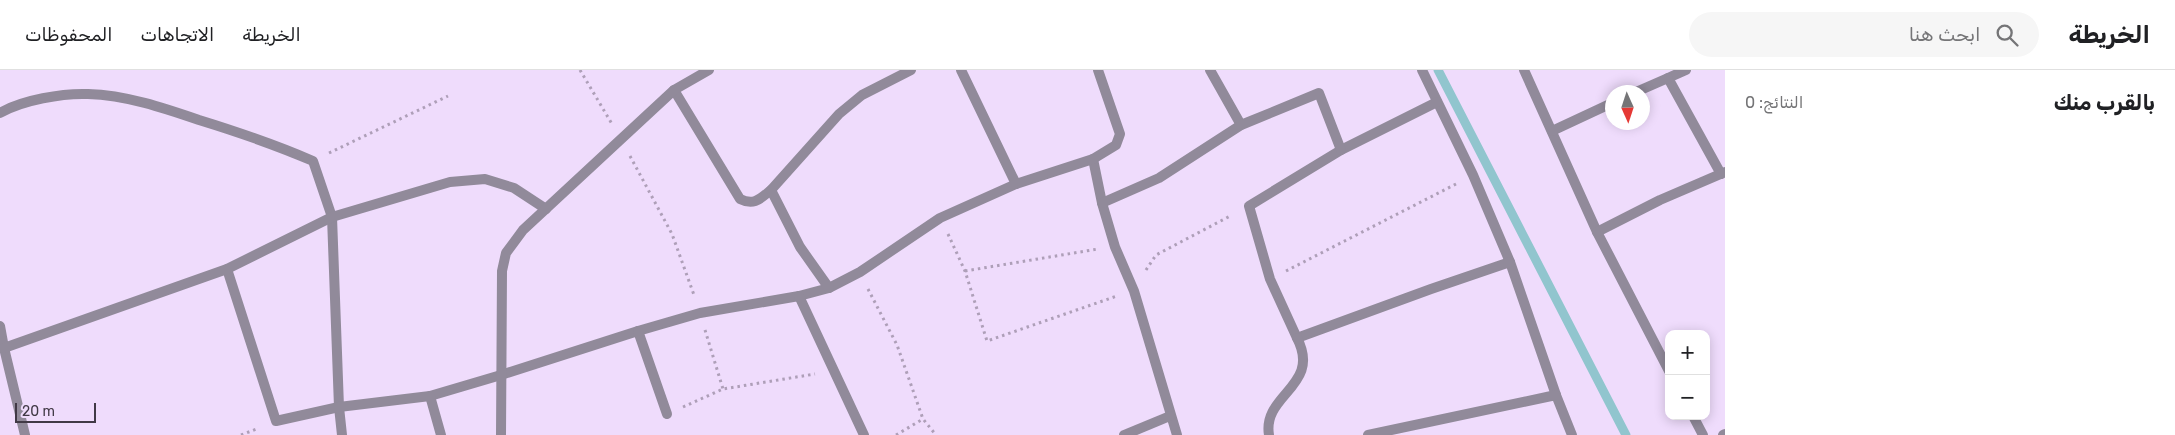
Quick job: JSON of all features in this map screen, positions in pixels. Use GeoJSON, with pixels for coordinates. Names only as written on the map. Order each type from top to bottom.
{"type":"FeatureCollection","features":[{"type":"Feature","properties":{"kind":"street"},"geometry":{"type":"LineString","coordinates":[[501,435],[502,271],[506,253],[523,230],[674,90],[709,70]]}},
{"type":"Feature","properties":{"kind":"street"},"geometry":{"type":"LineString","coordinates":[[674,90],[740,199],[746,202],[755,202],[771,190],[839,114],[862,95],[911,70]]}},
{"type":"Feature","properties":{"kind":"street"},"geometry":{"type":"LineString","coordinates":[[961,70],[1016,184]]}},
{"type":"Feature","properties":{"kind":"street"},"geometry":{"type":"LineString","coordinates":[[227,269],[276,421],[339,407],[430,396],[638,330],[700,313],[799,296],[829,288],[860,272],[940,218],[1016,184],[1093,159],[1116,144],[1120,134],[1098,70]]}},
{"type":"Feature","properties":{"kind":"street"},"geometry":{"type":"LineString","coordinates":[[1210,70],[1241,125]]}},
{"type":"Feature","properties":{"kind":"street"},"geometry":{"type":"LineString","coordinates":[[1422,70],[1473,176],[1510,262],[1556,395],[1572,435]]}},
{"type":"Feature","properties":{"kind":"street"},"geometry":{"type":"LineString","coordinates":[[1524,70],[1597,232],[1665,363]]}},
{"type":"Feature","properties":{"kind":"street"},"geometry":{"type":"LineString","coordinates":[[1650,86],[1686,70]]}},
{"type":"Feature","properties":{"kind":"street"},"geometry":{"type":"LineString","coordinates":[[1597,232],[1660,200],[1723,173],[1668,78]]}},
{"type":"Feature","properties":{"kind":"street"},"geometry":{"type":"LineString","coordinates":[[1102,202],[1159,178],[1241,125],[1319,93],[1341,150]]}},
{"type":"Feature","properties":{"kind":"street"},"geometry":{"type":"LineString","coordinates":[[0,113],[8,108],[60,96],[88,94],[143,102],[272,143],[313,161],[332,217],[339,407],[342,435]]}},
{"type":"Feature","properties":{"kind":"street"},"geometry":{"type":"LineString","coordinates":[[1269,435],[1268,425],[1272,412],[1303,370],[1304,360],[1302,348],[1270,279],[1249,206],[1341,150],[1437,102]]}},
{"type":"Feature","properties":{"kind":"street"},"geometry":{"type":"LineString","coordinates":[[1552,131],[1605,106]]}},
{"type":"Feature","properties":{"kind":"street"},"geometry":{"type":"LineString","coordinates":[[1093,159],[1102,202],[1115,246],[1134,291],[1177,435]]}},
{"type":"Feature","properties":{"kind":"street"},"geometry":{"type":"LineString","coordinates":[[4,348],[227,269],[332,217],[450,182],[485,178],[514,188],[546,209]]}},
{"type":"Feature","properties":{"kind":"street"},"geometry":{"type":"LineString","coordinates":[[771,190],[800,247],[829,288]]}},
{"type":"Feature","properties":{"kind":"street"},"geometry":{"type":"LineString","coordinates":[[1297,338],[1431,288],[1510,262]]}},
{"type":"Feature","properties":{"kind":"street"},"geometry":{"type":"LineString","coordinates":[[799,296],[864,435]]}},
{"type":"Feature","properties":{"kind":"street"},"geometry":{"type":"LineString","coordinates":[[0,326],[25,435]]}},
{"type":"Feature","properties":{"kind":"street"},"geometry":{"type":"LineString","coordinates":[[638,330],[667,414]]}},
{"type":"Feature","properties":{"kind":"street"},"geometry":{"type":"LineString","coordinates":[[1368,435],[1556,395]]}},
{"type":"Feature","properties":{"kind":"street"},"geometry":{"type":"LineString","coordinates":[[430,396],[441,435]]}},
{"type":"Feature","properties":{"kind":"street"},"geometry":{"type":"LineString","coordinates":[[1124,435],[1170,416]]}},
{"type":"Feature","properties":{"kind":"street"},"geometry":{"type":"LineString","coordinates":[[1695,420],[1702,435]]}},
{"type":"Feature","properties":{"kind":"path"},"geometry":{"type":"LineString","coordinates":[[580,70],[621,140],[672,234],[700,313],[723,389]]}},
{"type":"Feature","properties":{"kind":"path"},"geometry":{"type":"LineString","coordinates":[[313,161],[448,96]]}},
{"type":"Feature","properties":{"kind":"path"},"geometry":{"type":"LineString","coordinates":[[1270,279],[1473,176]]}},
{"type":"Feature","properties":{"kind":"path"},"geometry":{"type":"LineString","coordinates":[[940,218],[965,271],[987,341],[1134,291],[1156,255],[1249,206]]}},
{"type":"Feature","properties":{"kind":"path"},"geometry":{"type":"LineString","coordinates":[[965,271],[1115,246]]}},
{"type":"Feature","properties":{"kind":"path"},"geometry":{"type":"LineString","coordinates":[[860,272],[897,345],[923,419],[936,435]]}},
{"type":"Feature","properties":{"kind":"path"},"geometry":{"type":"LineString","coordinates":[[667,414],[723,389],[833,371]]}},
{"type":"Feature","properties":{"kind":"path"},"geometry":{"type":"LineString","coordinates":[[896,435],[923,419]]}},
{"type":"Feature","properties":{"kind":"waterway"},"geometry":{"type":"LineString","coordinates":[[1438,70],[1626,435]]}}]}
